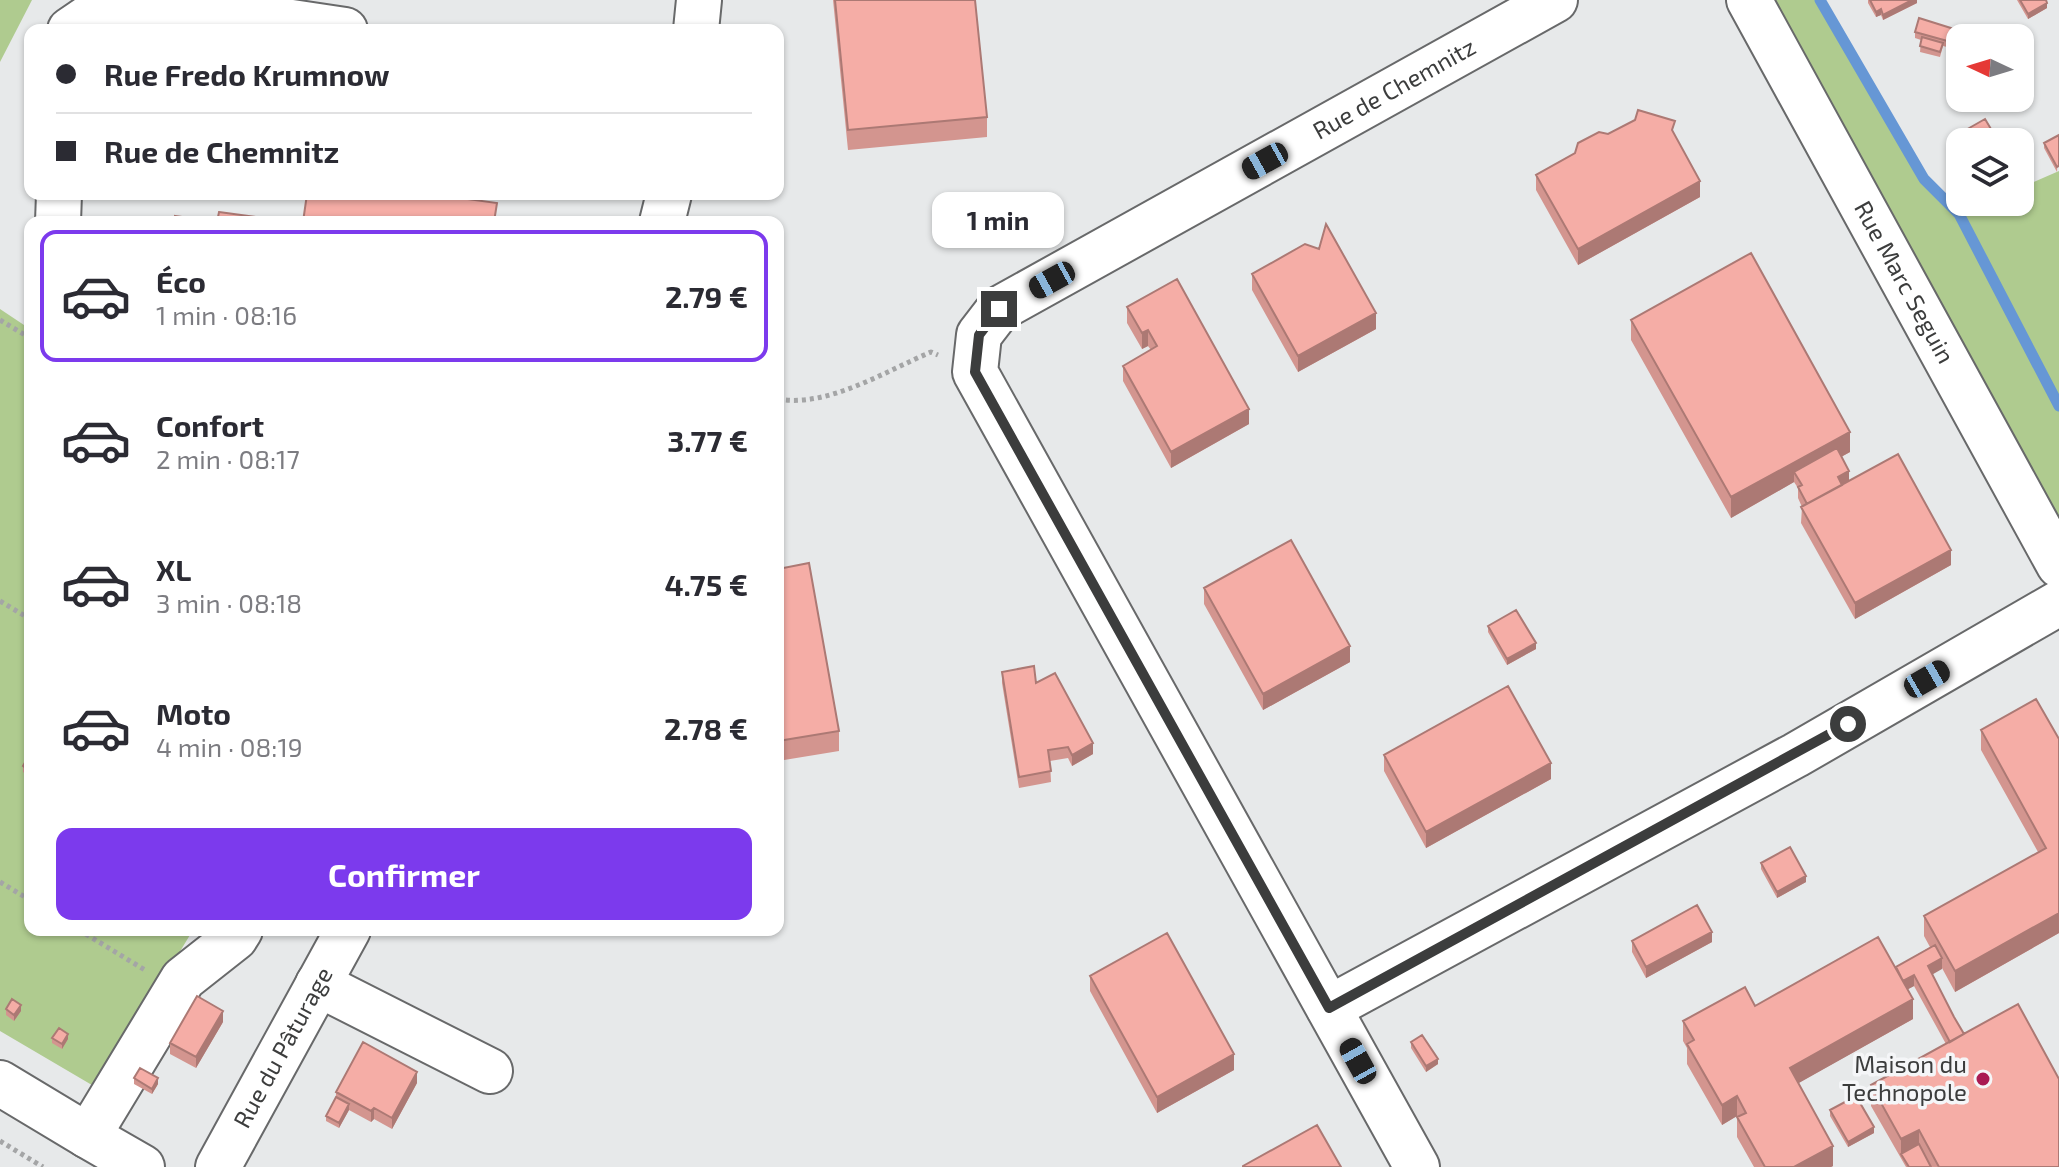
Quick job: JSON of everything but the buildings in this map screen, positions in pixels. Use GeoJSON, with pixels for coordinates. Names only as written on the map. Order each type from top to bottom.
{"type":"FeatureCollection","features":[{"type":"Feature","properties":{"kind":"street"},"geometry":{"type":"LineString","coordinates":[[697,24],[699,0]]}},
{"type":"Feature","properties":{"kind":"street","name":"Rue de Chemnitz"},"geometry":{"type":"LineString","coordinates":[[975,372],[979,335],[999,309],[1555,0]]}},
{"type":"Feature","properties":{"kind":"street","name":"Rue Marc Seguin"},"geometry":{"type":"LineString","coordinates":[[1749,0],[2059,565]]}},
{"type":"Feature","properties":{"kind":"street"},"geometry":{"type":"LineString","coordinates":[[79,24],[92,15],[142,4],[171,4],[305,24]]}},
{"type":"Feature","properties":{"kind":"street"},"geometry":{"type":"LineString","coordinates":[[975,372],[1417,1167]]}},
{"type":"Feature","properties":{"kind":"street"},"geometry":{"type":"LineString","coordinates":[[1329,1008],[1796,755],[2059,603]]}},
{"type":"Feature","properties":{"kind":"street"},"geometry":{"type":"LineString","coordinates":[[88,1136],[183,979],[236,936]]}},
{"type":"Feature","properties":{"kind":"street","name":"Rue du Pâturage"},"geometry":{"type":"LineString","coordinates":[[218,1167],[345,936]]}},
{"type":"Feature","properties":{"kind":"street"},"geometry":{"type":"LineString","coordinates":[[318,984],[490,1071]]}},
{"type":"Feature","properties":{"kind":"street"},"geometry":{"type":"LineString","coordinates":[[0,1083],[142,1167]]}},
{"type":"Feature","properties":{"kind":"path"},"geometry":{"type":"LineString","coordinates":[[0,320],[24,334]]}},
{"type":"Feature","properties":{"kind":"path"},"geometry":{"type":"LineString","coordinates":[[784,400],[795,402],[833,394],[931,352],[975,372]]}},
{"type":"Feature","properties":{"kind":"path"},"geometry":{"type":"LineString","coordinates":[[0,601],[24,615]]}},
{"type":"Feature","properties":{"kind":"path"},"geometry":{"type":"LineString","coordinates":[[0,882],[24,896]]}},
{"type":"Feature","properties":{"kind":"path"},"geometry":{"type":"LineString","coordinates":[[89,936],[176,989]]}},
{"type":"Feature","properties":{"kind":"path"},"geometry":{"type":"LineString","coordinates":[[0,1141],[43,1167]]}},
{"type":"Feature","properties":{"kind":"green space"},"geometry":{"type":"Polygon","coordinates":[[[0,0],[32,0],[0,62],[0,0]]]}},
{"type":"Feature","properties":{"kind":"green space"},"geometry":{"type":"Polygon","coordinates":[[[1749,0],[1820,0],[1924,179],[1946,201],[1946,216],[2034,216],[2034,182],[2059,171],[2059,565],[1749,0]]]}},
{"type":"Feature","properties":{"kind":"green space"},"geometry":{"type":"Polygon","coordinates":[[[0,309],[24,325],[24,936],[189,936],[97,1088],[0,1031],[0,309]]]}},
{"type":"Feature","properties":{"kind":"waterway"},"geometry":{"type":"LineString","coordinates":[[1820,0],[1924,179],[1959,214],[2059,406]]}},
{"type":"Feature","properties":{"kind":"place","name":"Maison du Technopole"},"geometry":{"type":"Point","coordinates":[1983,1079]}},
{"type":"Feature","properties":{"kind":"route"},"geometry":{"type":"LineString","coordinates":[[999,309],[979,335],[975,372],[1329,1008],[1848,724]]}}]}
